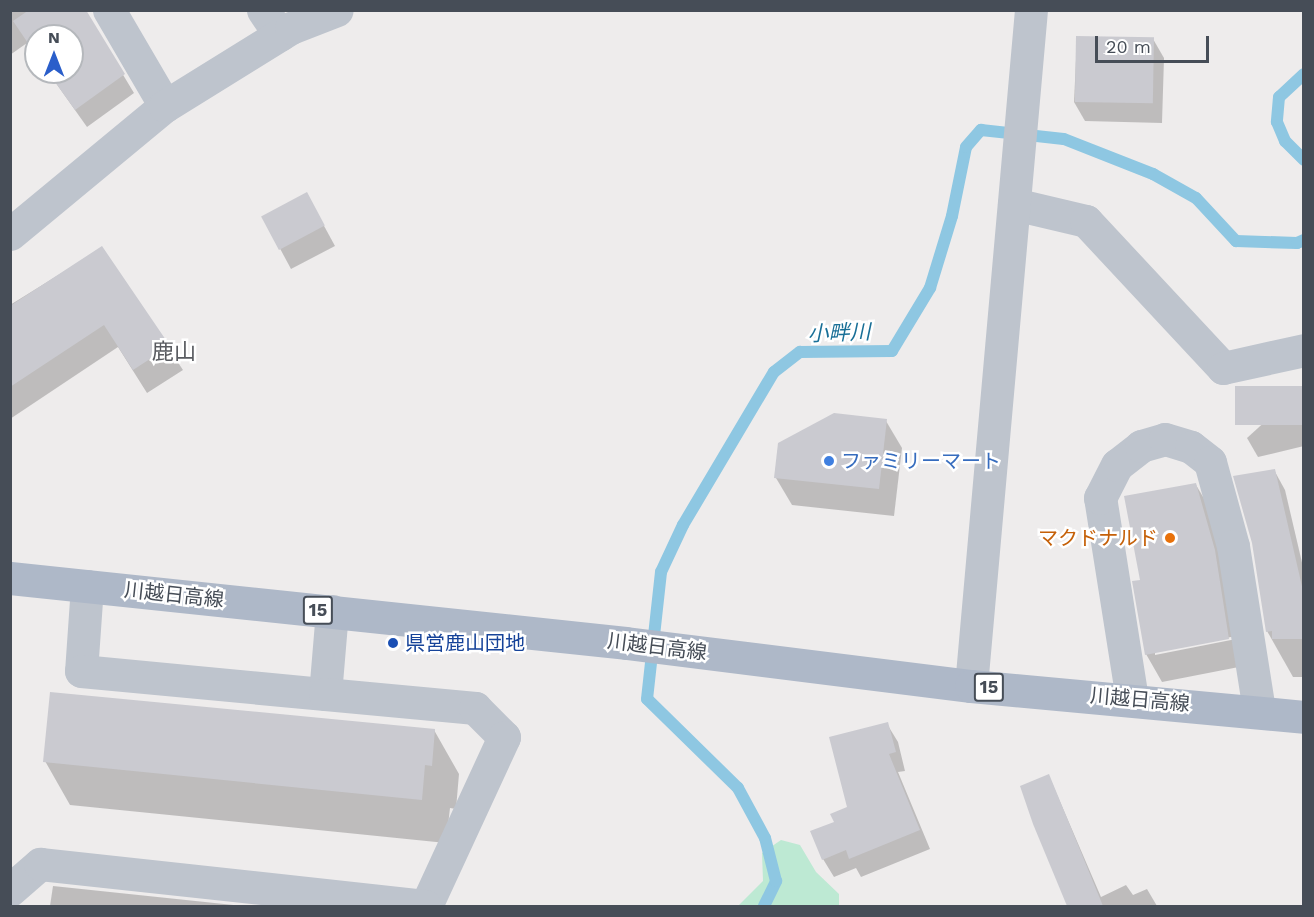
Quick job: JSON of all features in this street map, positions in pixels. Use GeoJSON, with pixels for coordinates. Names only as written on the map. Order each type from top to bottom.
{"type":"FeatureCollection","features":[{"type":"Feature","properties":{"kind":"main road","name":"川越日高線"},"geometry":{"type":"LineString","coordinates":[[10,578],[626,643],[971,686],[1132,699],[1304,717]]}},
{"type":"Feature","properties":{"kind":"street"},"geometry":{"type":"LineString","coordinates":[[109,10],[165,106]]}},
{"type":"Feature","properties":{"kind":"street"},"geometry":{"type":"LineString","coordinates":[[10,234],[165,106],[271,23],[337,10]]}},
{"type":"Feature","properties":{"kind":"street"},"geometry":{"type":"LineString","coordinates":[[971,686],[1031,10]]}},
{"type":"Feature","properties":{"kind":"street"},"geometry":{"type":"LineString","coordinates":[[1014,204],[1086,221],[1223,368],[1304,350]]}},
{"type":"Feature","properties":{"kind":"street"},"geometry":{"type":"LineString","coordinates":[[1132,699],[1100,498],[1117,465],[1141,446],[1165,439],[1191,447],[1210,462],[1233,546],[1259,711]]}},
{"type":"Feature","properties":{"kind":"street"},"geometry":{"type":"LineString","coordinates":[[10,890],[40,864],[426,906],[504,736],[475,708],[81,671],[87,586]]}},
{"type":"Feature","properties":{"kind":"street"},"geometry":{"type":"LineString","coordinates":[[325,694],[332,611]]}},
{"type":"Feature","properties":{"kind":"green space"},"geometry":{"type":"Polygon","coordinates":[[[781,840],[800,845],[816,872],[839,894],[839,906],[738,906],[763,881],[762,853],[781,840]]]}},
{"type":"Feature","properties":{"kind":"building"},"geometry":{"type":"Polygon","coordinates":[[[29,10],[86,10],[125,74],[75,110],[57,84],[84,84],[84,24],[24,24],[24,37],[13,21],[29,10]]]}},
{"type":"Feature","properties":{"kind":"building"},"geometry":{"type":"Polygon","coordinates":[[[1076,36],[1154,37],[1153,103],[1075,102],[1076,36]]]}},
{"type":"Feature","properties":{"kind":"building"},"geometry":{"type":"Polygon","coordinates":[[[307,192],[325,226],[279,250],[261,216],[307,192]]]}},
{"type":"Feature","properties":{"kind":"building"},"geometry":{"type":"Polygon","coordinates":[[[102,246],[170,346],[133,370],[104,325],[10,387],[10,306],[102,246]]]}},
{"type":"Feature","properties":{"kind":"building"},"geometry":{"type":"Polygon","coordinates":[[[1235,386],[1304,386],[1304,425],[1235,425],[1235,386]]]}},
{"type":"Feature","properties":{"kind":"building","name":"ファミリーマート"},"geometry":{"type":"Polygon","coordinates":[[[834,413],[887,419],[879,489],[774,478],[778,443],[834,413]]]}},
{"type":"Feature","properties":{"kind":"building"},"geometry":{"type":"Polygon","coordinates":[[[1275,469],[1304,595],[1304,639],[1272,639],[1272,631],[1266,632],[1252,543],[1233,476],[1275,469]]]}},
{"type":"Feature","properties":{"kind":"building","name":"マクドナルド"},"geometry":{"type":"Polygon","coordinates":[[[1196,483],[1215,550],[1229,639],[1145,655],[1132,581],[1140,580],[1124,496],[1196,483]]]}},
{"type":"Feature","properties":{"kind":"building"},"geometry":{"type":"Polygon","coordinates":[[[50,692],[435,729],[432,766],[425,765],[422,800],[43,762],[50,692]]]}},
{"type":"Feature","properties":{"kind":"building"},"geometry":{"type":"Polygon","coordinates":[[[888,722],[896,752],[889,754],[920,830],[849,859],[846,850],[822,860],[810,831],[834,822],[830,814],[847,807],[829,737],[888,722]]]}},
{"type":"Feature","properties":{"kind":"building"},"geometry":{"type":"Polygon","coordinates":[[[1049,774],[1103,906],[1067,906],[1033,824],[1020,786],[1049,774]]]}},
{"type":"Feature","properties":{"kind":"waterway","name":"小畔川"},"geometry":{"type":"LineString","coordinates":[[1304,74],[1279,97],[1277,122],[1285,141],[1304,160]]}},
{"type":"Feature","properties":{"kind":"waterway","name":"小畔川"},"geometry":{"type":"LineString","coordinates":[[764,906],[776,881],[765,838],[738,788],[647,699],[661,572],[683,525],[774,372],[800,352],[892,351],[930,288],[952,216],[966,147],[981,130],[1064,139],[1153,174],[1196,198],[1236,241],[1297,243],[1304,240]]}},
{"type":"Feature","properties":{"kind":"place","name":"ファミリーマート"},"geometry":{"type":"Point","coordinates":[829,461]}},
{"type":"Feature","properties":{"kind":"place","name":"マクドナルド"},"geometry":{"type":"Point","coordinates":[1170,538]}},
{"type":"Feature","properties":{"kind":"place","name":"県営鹿山団地"},"geometry":{"type":"Point","coordinates":[393,643]}},
{"type":"Feature","properties":{"kind":"district","name":"鹿山"},"geometry":{"type":"Point","coordinates":[174,352]}}]}
